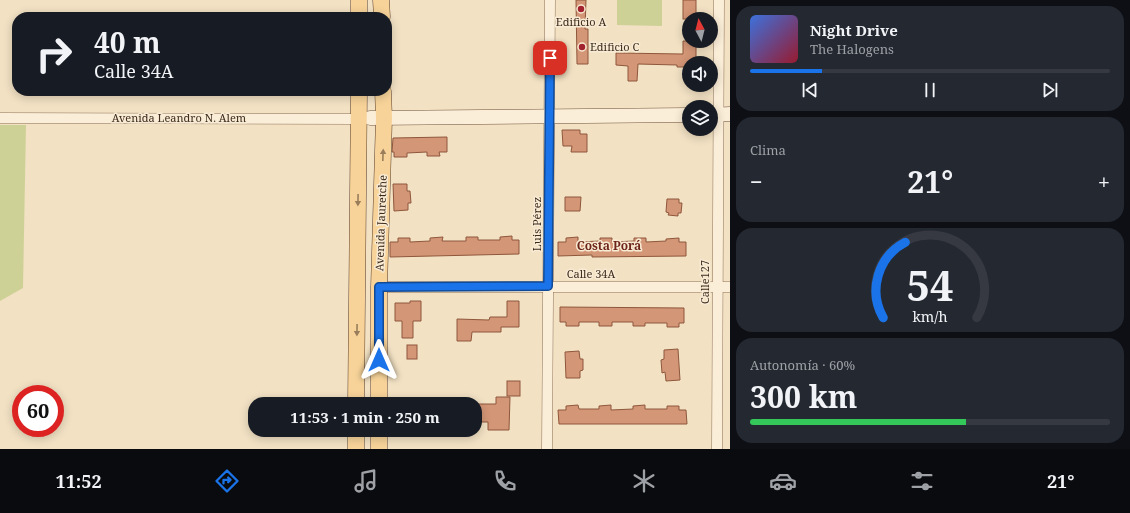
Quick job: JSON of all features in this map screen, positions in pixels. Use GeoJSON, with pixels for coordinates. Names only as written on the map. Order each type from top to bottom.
{"type":"FeatureCollection","features":[{"type":"Feature","properties":{"kind":"main road"},"geometry":{"type":"LineString","coordinates":[[359,0],[359,12]]}},
{"type":"Feature","properties":{"kind":"main road"},"geometry":{"type":"LineString","coordinates":[[381,0],[382,12]]}},
{"type":"Feature","properties":{"kind":"main road","name":"Avenida Jauretche"},"geometry":{"type":"LineString","coordinates":[[361,96],[371,118],[379,287],[379,397]]}},
{"type":"Feature","properties":{"kind":"main road","name":"Avenida Jauretche"},"geometry":{"type":"LineString","coordinates":[[356,397],[371,118],[381,96]]}},
{"type":"Feature","properties":{"kind":"main road","name":"Avenida Leandro N. Alem"},"geometry":{"type":"LineString","coordinates":[[371,118],[682,115]]}},
{"type":"Feature","properties":{"kind":"main road"},"geometry":{"type":"LineString","coordinates":[[356,437],[356,449]]}},
{"type":"Feature","properties":{"kind":"main road"},"geometry":{"type":"LineString","coordinates":[[379,437],[379,449]]}},
{"type":"Feature","properties":{"kind":"street","name":"Luis Pérez"},"geometry":{"type":"LineString","coordinates":[[547,449],[550,0]]}},
{"type":"Feature","properties":{"kind":"street","name":"Calle127"},"geometry":{"type":"LineString","coordinates":[[717,449],[717,287],[720,115],[719,0]]}},
{"type":"Feature","properties":{"kind":"street","name":"Avenida Leandro N. Alem"},"geometry":{"type":"LineString","coordinates":[[0,118],[371,118]]}},
{"type":"Feature","properties":{"kind":"street","name":"Calle 34A"},"geometry":{"type":"LineString","coordinates":[[379,287],[730,287]]}},
{"type":"Feature","properties":{"kind":"green space"},"geometry":{"type":"Polygon","coordinates":[[[617,0],[662,0],[662,26],[617,25],[617,0]]]}},
{"type":"Feature","properties":{"kind":"green space"},"geometry":{"type":"Polygon","coordinates":[[[0,125],[26,125],[23,288],[0,301],[0,125]]]}},
{"type":"Feature","properties":{"kind":"building"},"geometry":{"type":"Polygon","coordinates":[[[576,0],[586,0],[585,29],[588,29],[588,64],[577,64],[576,0]]]}},
{"type":"Feature","properties":{"kind":"building"},"geometry":{"type":"Polygon","coordinates":[[[683,0],[696,0],[696,12],[683,12],[683,0]]]}},
{"type":"Feature","properties":{"kind":"building"},"geometry":{"type":"Polygon","coordinates":[[[683,48],[696,48],[696,56],[682,56],[682,67],[677,67],[677,65],[638,64],[637,81],[628,81],[628,66],[616,65],[616,53],[683,54],[683,48]]]}},
{"type":"Feature","properties":{"kind":"building"},"geometry":{"type":"Polygon","coordinates":[[[562,130],[580,130],[580,134],[587,134],[587,152],[571,152],[572,146],[563,146],[562,130]]]}},
{"type":"Feature","properties":{"kind":"building"},"geometry":{"type":"Polygon","coordinates":[[[447,137],[447,152],[439,152],[440,156],[427,156],[427,152],[407,153],[407,157],[394,157],[394,152],[392,152],[393,138],[447,137]]]}},
{"type":"Feature","properties":{"kind":"building"},"geometry":{"type":"Polygon","coordinates":[[[393,184],[407,184],[407,191],[410,191],[411,203],[408,203],[408,210],[394,211],[393,184]]]}},
{"type":"Feature","properties":{"kind":"building"},"geometry":{"type":"Polygon","coordinates":[[[565,197],[581,197],[580,211],[565,211],[565,197]]]}},
{"type":"Feature","properties":{"kind":"building"},"geometry":{"type":"Polygon","coordinates":[[[667,199],[679,199],[679,203],[682,203],[681,213],[678,213],[678,216],[668,215],[669,213],[666,212],[667,199]]]}},
{"type":"Feature","properties":{"kind":"building"},"geometry":{"type":"Polygon","coordinates":[[[512,236],[512,240],[519,240],[519,254],[390,257],[390,242],[398,242],[398,238],[410,238],[410,242],[430,241],[430,238],[443,237],[442,241],[466,241],[466,237],[478,237],[478,240],[500,240],[500,237],[512,236]]]}},
{"type":"Feature","properties":{"kind":"building"},"geometry":{"type":"Polygon","coordinates":[[[578,237],[578,242],[600,241],[600,238],[612,238],[612,242],[634,241],[634,238],[646,238],[646,242],[666,241],[666,239],[679,238],[679,242],[686,242],[686,256],[558,256],[558,242],[566,242],[566,238],[578,237]]]}},
{"type":"Feature","properties":{"kind":"building"},"geometry":{"type":"Polygon","coordinates":[[[410,301],[421,301],[421,321],[413,321],[413,338],[402,338],[402,321],[395,321],[395,303],[410,303],[410,301]]]}},
{"type":"Feature","properties":{"kind":"building"},"geometry":{"type":"Polygon","coordinates":[[[507,301],[519,301],[519,327],[501,327],[501,332],[472,332],[471,341],[457,341],[457,319],[489,320],[490,317],[507,317],[507,301]]]}},
{"type":"Feature","properties":{"kind":"building"},"geometry":{"type":"Polygon","coordinates":[[[560,307],[684,308],[684,323],[679,323],[679,327],[667,327],[667,323],[645,323],[645,326],[633,326],[633,322],[612,322],[612,326],[599,326],[599,322],[579,322],[579,326],[566,326],[566,322],[560,322],[560,307]]]}},
{"type":"Feature","properties":{"kind":"building"},"geometry":{"type":"Polygon","coordinates":[[[407,345],[417,345],[417,359],[407,359],[407,345]]]}},
{"type":"Feature","properties":{"kind":"building"},"geometry":{"type":"Polygon","coordinates":[[[678,349],[680,380],[666,381],[665,372],[662,373],[661,360],[664,359],[664,350],[678,349]]]}},
{"type":"Feature","properties":{"kind":"building"},"geometry":{"type":"Polygon","coordinates":[[[579,351],[580,359],[583,359],[583,370],[580,371],[580,378],[566,378],[565,352],[579,351]]]}},
{"type":"Feature","properties":{"kind":"building"},"geometry":{"type":"Polygon","coordinates":[[[507,381],[520,381],[520,396],[507,396],[507,381]]]}},
{"type":"Feature","properties":{"kind":"building"},"geometry":{"type":"Polygon","coordinates":[[[496,397],[510,397],[509,430],[488,430],[488,422],[482,422],[482,404],[496,404],[496,397]]]}},
{"type":"Feature","properties":{"kind":"building"},"geometry":{"type":"Polygon","coordinates":[[[578,405],[579,409],[599,409],[599,406],[611,405],[611,410],[633,409],[633,406],[645,405],[645,409],[667,409],[667,406],[679,406],[679,410],[686,410],[687,424],[559,424],[558,410],[566,410],[566,406],[578,405]]]}},
{"type":"Feature","properties":{"kind":"place","name":"Edificio A"},"geometry":{"type":"Point","coordinates":[581,9]}},
{"type":"Feature","properties":{"kind":"place","name":"Edificio C"},"geometry":{"type":"Point","coordinates":[582,47]}},
{"type":"Feature","properties":{"kind":"district","name":"Costa Porá"},"geometry":{"type":"Point","coordinates":[609,246]}},
{"type":"Feature","properties":{"kind":"route"},"geometry":{"type":"LineString","coordinates":[[379,360],[379,287],[548,286],[550,58]]}}]}
